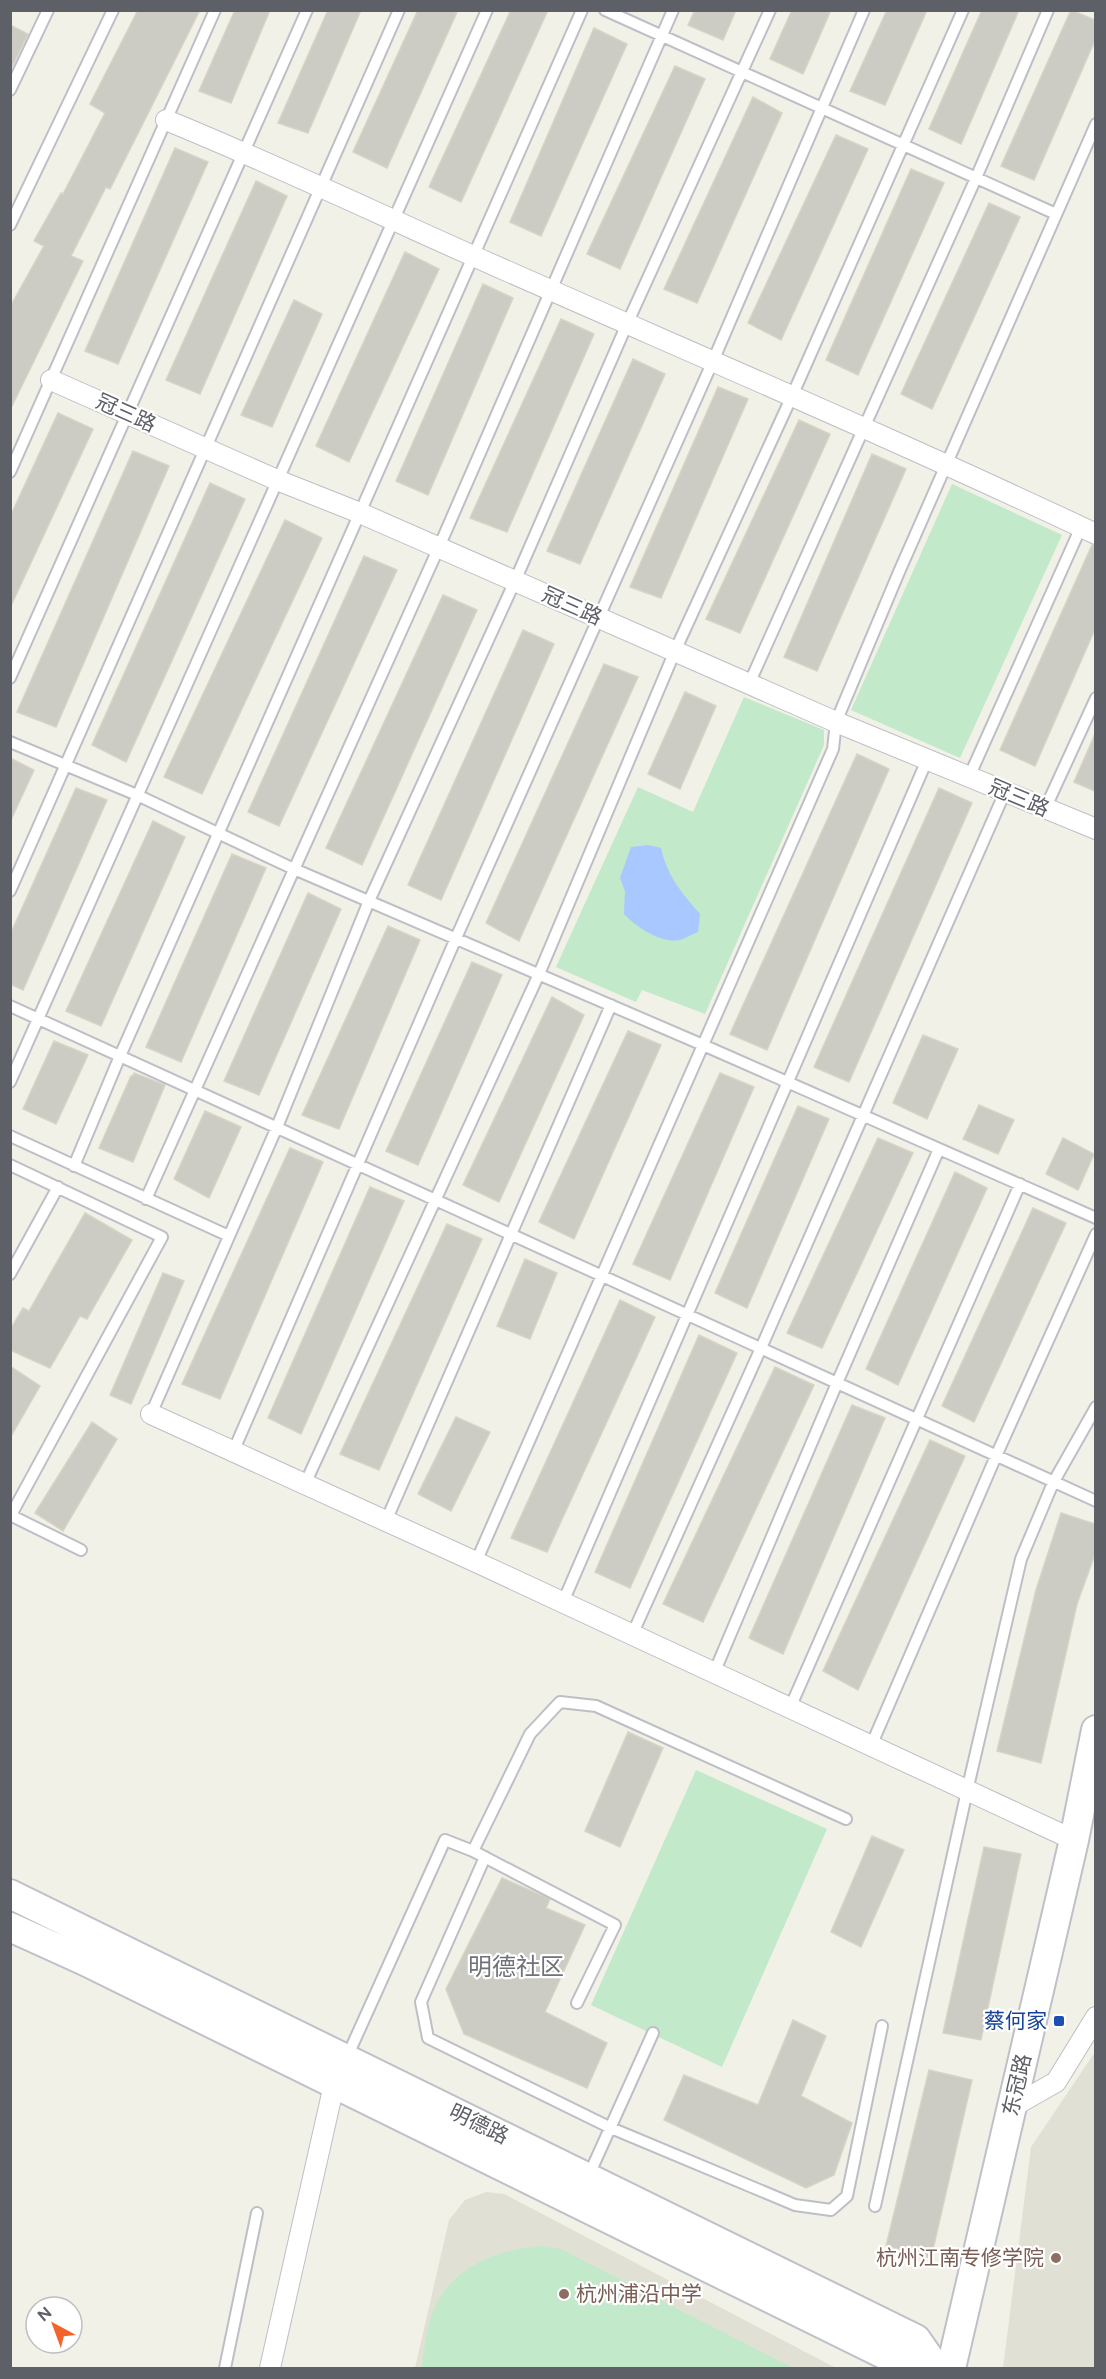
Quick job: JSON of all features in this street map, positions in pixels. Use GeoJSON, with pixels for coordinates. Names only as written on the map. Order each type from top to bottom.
{"type":"FeatureCollection","features":[{"type":"Feature","properties":{"kind":"street"},"geometry":{"type":"LineString","coordinates":[[166,120],[322,186],[550,290],[947,464],[1088,531]]}},
{"type":"Feature","properties":{"kind":"street","name":"冠三路"},"geometry":{"type":"LineString","coordinates":[[51,380],[278,480],[439,547],[836,722],[1095,830]]}},
{"type":"Feature","properties":{"kind":"street"},"geometry":{"type":"LineString","coordinates":[[151,1414],[476,1562],[1074,1840]]}},
{"type":"Feature","properties":{"kind":"street","name":"东冠路"},"geometry":{"type":"LineString","coordinates":[[951,2368],[1074,1840],[1095,1730]]}},
{"type":"Feature","properties":{"kind":"street","name":"明德路"},"geometry":{"type":"LineString","coordinates":[[10,1894],[916,2339],[936,2368]]}},
{"type":"Feature","properties":{"kind":"street","name":"明德路"},"geometry":{"type":"LineString","coordinates":[[10,1927],[85,1961],[912,2368]]}},
{"type":"Feature","properties":{"kind":"street"},"geometry":{"type":"LineString","coordinates":[[1012,2107],[1056,2082],[1095,2017]]}},
{"type":"Feature","properties":{"kind":"street"},"geometry":{"type":"LineString","coordinates":[[270,2368],[334,2085]]}},
{"type":"Feature","properties":{"kind":"lane"},"geometry":{"type":"LineString","coordinates":[[10,90],[48,10]]}},
{"type":"Feature","properties":{"kind":"lane"},"geometry":{"type":"LineString","coordinates":[[10,225],[14,209],[113,10]]}},
{"type":"Feature","properties":{"kind":"lane"},"geometry":{"type":"LineString","coordinates":[[10,472],[215,10]]}},
{"type":"Feature","properties":{"kind":"lane"},"geometry":{"type":"LineString","coordinates":[[10,678],[307,10]]}},
{"type":"Feature","properties":{"kind":"lane"},"geometry":{"type":"LineString","coordinates":[[10,891],[399,10]]}},
{"type":"Feature","properties":{"kind":"lane"},"geometry":{"type":"LineString","coordinates":[[10,1082],[487,10]]}},
{"type":"Feature","properties":{"kind":"lane"},"geometry":{"type":"LineString","coordinates":[[74,1166],[120,1056],[582,10]]}},
{"type":"Feature","properties":{"kind":"lane"},"geometry":{"type":"LineString","coordinates":[[605,10],[1056,214]]}},
{"type":"Feature","properties":{"kind":"lane"},"geometry":{"type":"LineString","coordinates":[[146,1199],[439,547],[674,10]]}},
{"type":"Feature","properties":{"kind":"lane"},"geometry":{"type":"LineString","coordinates":[[151,1414],[277,1127],[369,901],[515,581],[627,324],[770,10]]}},
{"type":"Feature","properties":{"kind":"lane"},"geometry":{"type":"LineString","coordinates":[[233,1452],[357,1163],[713,361],[864,10]]}},
{"type":"Feature","properties":{"kind":"lane"},"geometry":{"type":"LineString","coordinates":[[305,1484],[539,975],[675,651],[792,396],[963,10]]}},
{"type":"Feature","properties":{"kind":"lane"},"geometry":{"type":"LineString","coordinates":[[749,684],[976,178],[1048,10]]}},
{"type":"Feature","properties":{"kind":"lane"},"geometry":{"type":"LineString","coordinates":[[476,1562],[833,749],[836,722],[1095,124]]}},
{"type":"Feature","properties":{"kind":"lane"},"geometry":{"type":"LineString","coordinates":[[969,777],[1088,531]]}},
{"type":"Feature","properties":{"kind":"lane"},"geometry":{"type":"LineString","coordinates":[[1046,809],[1095,698]]}},
{"type":"Feature","properties":{"kind":"lane"},"geometry":{"type":"LineString","coordinates":[[10,742],[137,795],[294,869],[703,1045],[1095,1218]]}},
{"type":"Feature","properties":{"kind":"lane"},"geometry":{"type":"LineString","coordinates":[[562,1602],[789,1083],[927,760]]}},
{"type":"Feature","properties":{"kind":"lane"},"geometry":{"type":"LineString","coordinates":[[632,1635],[761,1348],[1005,792]]}},
{"type":"Feature","properties":{"kind":"lane"},"geometry":{"type":"LineString","coordinates":[[386,1521],[611,1005]]}},
{"type":"Feature","properties":{"kind":"lane"},"geometry":{"type":"LineString","coordinates":[[10,1006],[1095,1501]]}},
{"type":"Feature","properties":{"kind":"lane"},"geometry":{"type":"LineString","coordinates":[[10,1136],[229,1236]]}},
{"type":"Feature","properties":{"kind":"lane"},"geometry":{"type":"LineString","coordinates":[[714,1673],[939,1149]]}},
{"type":"Feature","properties":{"kind":"lane"},"geometry":{"type":"LineString","coordinates":[[10,1165],[162,1237],[11,1515],[81,1550]]}},
{"type":"Feature","properties":{"kind":"lane"},"geometry":{"type":"LineString","coordinates":[[790,1708],[1020,1184]]}},
{"type":"Feature","properties":{"kind":"lane"},"geometry":{"type":"LineString","coordinates":[[10,1274],[58,1187]]}},
{"type":"Feature","properties":{"kind":"lane"},"geometry":{"type":"LineString","coordinates":[[871,1746],[1095,1234]]}},
{"type":"Feature","properties":{"kind":"lane"},"geometry":{"type":"LineString","coordinates":[[875,2206],[1021,1559],[1053,1483],[1095,1407]]}},
{"type":"Feature","properties":{"kind":"lane"},"geometry":{"type":"LineString","coordinates":[[473,1851],[530,1734],[560,1702],[596,1706],[846,1819]]}},
{"type":"Feature","properties":{"kind":"lane"},"geometry":{"type":"LineString","coordinates":[[346,2058],[446,1840],[485,1857],[615,1925],[577,2003]]}},
{"type":"Feature","properties":{"kind":"lane"},"geometry":{"type":"LineString","coordinates":[[485,1857],[421,2002],[428,2038],[611,2128],[795,2205],[831,2210],[847,2196],[882,2026]]}},
{"type":"Feature","properties":{"kind":"lane"},"geometry":{"type":"LineString","coordinates":[[588,2178],[653,2033]]}},
{"type":"Feature","properties":{"kind":"lane"},"geometry":{"type":"LineString","coordinates":[[225,2368],[258,2213]]}},
{"type":"Feature","properties":{"kind":"shaded area","name":"杭州江南专修学院"},"geometry":{"type":"Polygon","coordinates":[[[1095,2052],[1095,2368],[1003,2368],[1031,2147],[1095,2052]]]}},
{"type":"Feature","properties":{"kind":"shaded area","name":"杭州浦沿中学"},"geometry":{"type":"Polygon","coordinates":[[[486,2192],[504,2194],[836,2368],[415,2368],[449,2220],[465,2200],[486,2192]]]}},
{"type":"Feature","properties":{"kind":"green space"},"geometry":{"type":"Polygon","coordinates":[[[952,484],[1062,535],[960,758],[851,710],[952,484]]]}},
{"type":"Feature","properties":{"kind":"green space"},"geometry":{"type":"Polygon","coordinates":[[[744,697],[824,730],[824,745],[705,1014],[642,990],[636,1002],[556,967],[638,787],[693,812],[744,697]]]}},
{"type":"Feature","properties":{"kind":"green space"},"geometry":{"type":"Polygon","coordinates":[[[696,1770],[827,1829],[722,2067],[591,2005],[696,1770]]]}},
{"type":"Feature","properties":{"kind":"green space","name":"杭州浦沿中学"},"geometry":{"type":"Polygon","coordinates":[[[541,2246],[561,2249],[793,2368],[421,2368],[431,2316],[442,2294],[452,2282],[464,2271],[493,2256],[541,2246]]]}},
{"type":"Feature","properties":{"kind":"water"},"geometry":{"type":"Polygon","coordinates":[[[648,845],[661,848],[671,876],[700,914],[698,932],[673,941],[642,929],[624,914],[625,891],[620,878],[631,847],[648,845]]]}},
{"type":"Feature","properties":{"kind":"building"},"geometry":{"type":"Polygon","coordinates":[[[138,10],[200,10],[110,189],[106,187],[71,256],[83,261],[10,410],[10,307],[44,246],[34,241],[61,193],[63,194],[105,113],[90,104],[138,10]]]}},
{"type":"Feature","properties":{"kind":"building"},"geometry":{"type":"Polygon","coordinates":[[[235,10],[270,10],[231,103],[199,91],[235,10]]]}},
{"type":"Feature","properties":{"kind":"building"},"geometry":{"type":"Polygon","coordinates":[[[328,10],[361,10],[308,133],[278,123],[328,10]]]}},
{"type":"Feature","properties":{"kind":"building"},"geometry":{"type":"Polygon","coordinates":[[[418,10],[458,10],[387,168],[353,152],[418,10]]]}},
{"type":"Feature","properties":{"kind":"building"},"geometry":{"type":"Polygon","coordinates":[[[511,10],[548,10],[461,202],[429,187],[511,10]]]}},
{"type":"Feature","properties":{"kind":"building"},"geometry":{"type":"Polygon","coordinates":[[[695,10],[736,10],[723,40],[688,25],[695,10]]]}},
{"type":"Feature","properties":{"kind":"building"},"geometry":{"type":"Polygon","coordinates":[[[792,10],[831,10],[803,74],[770,59],[792,10]]]}},
{"type":"Feature","properties":{"kind":"building"},"geometry":{"type":"Polygon","coordinates":[[[887,10],[927,10],[885,105],[850,91],[887,10]]]}},
{"type":"Feature","properties":{"kind":"building"},"geometry":{"type":"Polygon","coordinates":[[[982,10],[1019,10],[961,144],[929,129],[982,10]]]}},
{"type":"Feature","properties":{"kind":"building"},"geometry":{"type":"Polygon","coordinates":[[[1071,10],[1095,20],[1095,40],[1034,180],[1001,166],[1071,10]]]}},
{"type":"Feature","properties":{"kind":"building"},"geometry":{"type":"Polygon","coordinates":[[[10,25],[28,34],[10,71],[10,25]]]}},
{"type":"Feature","properties":{"kind":"building"},"geometry":{"type":"Polygon","coordinates":[[[594,28],[627,44],[541,236],[510,222],[594,28]]]}},
{"type":"Feature","properties":{"kind":"building"},"geometry":{"type":"Polygon","coordinates":[[[675,66],[705,79],[620,269],[587,254],[675,66]]]}},
{"type":"Feature","properties":{"kind":"building"},"geometry":{"type":"Polygon","coordinates":[[[753,97],[782,113],[697,303],[664,289],[753,97]]]}},
{"type":"Feature","properties":{"kind":"building"},"geometry":{"type":"Polygon","coordinates":[[[836,135],[868,149],[781,340],[748,323],[836,135]]]}},
{"type":"Feature","properties":{"kind":"building"},"geometry":{"type":"Polygon","coordinates":[[[175,148],[208,162],[118,364],[85,351],[175,148]]]}},
{"type":"Feature","properties":{"kind":"building"},"geometry":{"type":"Polygon","coordinates":[[[911,169],[944,183],[858,375],[826,360],[911,169]]]}},
{"type":"Feature","properties":{"kind":"building"},"geometry":{"type":"Polygon","coordinates":[[[256,181],[287,196],[200,394],[166,380],[256,181]]]}},
{"type":"Feature","properties":{"kind":"building"},"geometry":{"type":"Polygon","coordinates":[[[989,203],[1020,217],[932,409],[901,394],[989,203]]]}},
{"type":"Feature","properties":{"kind":"building"},"geometry":{"type":"Polygon","coordinates":[[[405,252],[439,269],[349,462],[316,446],[405,252]]]}},
{"type":"Feature","properties":{"kind":"building"},"geometry":{"type":"Polygon","coordinates":[[[483,284],[513,298],[428,495],[396,481],[483,284]]]}},
{"type":"Feature","properties":{"kind":"building"},"geometry":{"type":"Polygon","coordinates":[[[294,300],[322,314],[272,427],[241,415],[294,300]]]}},
{"type":"Feature","properties":{"kind":"building"},"geometry":{"type":"Polygon","coordinates":[[[561,319],[594,334],[507,532],[470,518],[561,319]]]}},
{"type":"Feature","properties":{"kind":"building"},"geometry":{"type":"Polygon","coordinates":[[[633,359],[665,374],[580,564],[547,551],[633,359]]]}},
{"type":"Feature","properties":{"kind":"building"},"geometry":{"type":"Polygon","coordinates":[[[718,387],[748,399],[661,598],[630,587],[718,387]]]}},
{"type":"Feature","properties":{"kind":"building"},"geometry":{"type":"Polygon","coordinates":[[[58,413],[93,429],[10,608],[10,517],[58,413]]]}},
{"type":"Feature","properties":{"kind":"building"},"geometry":{"type":"Polygon","coordinates":[[[799,420],[830,434],[740,633],[706,619],[799,420]]]}},
{"type":"Feature","properties":{"kind":"building"},"geometry":{"type":"Polygon","coordinates":[[[133,451],[169,466],[56,727],[17,712],[133,451]]]}},
{"type":"Feature","properties":{"kind":"building"},"geometry":{"type":"Polygon","coordinates":[[[872,454],[906,469],[817,671],[784,657],[872,454]]]}},
{"type":"Feature","properties":{"kind":"building"},"geometry":{"type":"Polygon","coordinates":[[[210,483],[245,499],[126,762],[92,745],[210,483]]]}},
{"type":"Feature","properties":{"kind":"building"},"geometry":{"type":"Polygon","coordinates":[[[285,520],[322,538],[202,794],[164,777],[285,520]]]}},
{"type":"Feature","properties":{"kind":"building"},"geometry":{"type":"Polygon","coordinates":[[[1092,545],[1095,546],[1095,629],[1035,766],[1000,750],[1092,545]]]}},
{"type":"Feature","properties":{"kind":"building"},"geometry":{"type":"Polygon","coordinates":[[[364,556],[397,570],[279,826],[248,812],[364,556]]]}},
{"type":"Feature","properties":{"kind":"building"},"geometry":{"type":"Polygon","coordinates":[[[443,595],[477,610],[362,865],[326,848],[443,595]]]}},
{"type":"Feature","properties":{"kind":"building"},"geometry":{"type":"Polygon","coordinates":[[[523,630],[554,644],[441,900],[408,885],[523,630]]]}},
{"type":"Feature","properties":{"kind":"building"},"geometry":{"type":"Polygon","coordinates":[[[604,664],[638,677],[519,941],[486,923],[604,664]]]}},
{"type":"Feature","properties":{"kind":"building"},"geometry":{"type":"Polygon","coordinates":[[[685,692],[716,706],[680,789],[648,774],[685,692]]]}},
{"type":"Feature","properties":{"kind":"building"},"geometry":{"type":"Polygon","coordinates":[[[1095,734],[1095,791],[1074,782],[1095,734]]]}},
{"type":"Feature","properties":{"kind":"building"},"geometry":{"type":"Polygon","coordinates":[[[857,754],[889,769],[767,1050],[730,1034],[857,754]]]}},
{"type":"Feature","properties":{"kind":"building"},"geometry":{"type":"Polygon","coordinates":[[[10,758],[34,770],[10,822],[10,758]]]}},
{"type":"Feature","properties":{"kind":"building"},"geometry":{"type":"Polygon","coordinates":[[[76,788],[107,800],[23,990],[10,984],[10,935],[76,788]]]}},
{"type":"Feature","properties":{"kind":"building"},"geometry":{"type":"Polygon","coordinates":[[[939,788],[972,803],[849,1082],[814,1067],[939,788]]]}},
{"type":"Feature","properties":{"kind":"building"},"geometry":{"type":"Polygon","coordinates":[[[153,821],[185,837],[101,1026],[66,1011],[153,821]]]}},
{"type":"Feature","properties":{"kind":"building"},"geometry":{"type":"Polygon","coordinates":[[[232,854],[266,868],[181,1062],[146,1047],[232,854]]]}},
{"type":"Feature","properties":{"kind":"building"},"geometry":{"type":"Polygon","coordinates":[[[308,893],[341,909],[259,1095],[224,1081],[308,893]]]}},
{"type":"Feature","properties":{"kind":"building"},"geometry":{"type":"Polygon","coordinates":[[[388,926],[420,940],[339,1129],[302,1115],[388,926]]]}},
{"type":"Feature","properties":{"kind":"building"},"geometry":{"type":"Polygon","coordinates":[[[472,962],[502,975],[418,1165],[386,1151],[472,962]]]}},
{"type":"Feature","properties":{"kind":"building"},"geometry":{"type":"Polygon","coordinates":[[[552,997],[584,1015],[499,1202],[463,1185],[552,997]]]}},
{"type":"Feature","properties":{"kind":"building"},"geometry":{"type":"Polygon","coordinates":[[[628,1031],[661,1045],[574,1239],[539,1222],[628,1031]]]}},
{"type":"Feature","properties":{"kind":"building"},"geometry":{"type":"Polygon","coordinates":[[[923,1035],[958,1049],[927,1119],[893,1103],[923,1035]]]}},
{"type":"Feature","properties":{"kind":"building"},"geometry":{"type":"Polygon","coordinates":[[[54,1041],[88,1055],[56,1124],[23,1109],[54,1041]]]}},
{"type":"Feature","properties":{"kind":"building"},"geometry":{"type":"Polygon","coordinates":[[[134,1073],[165,1085],[133,1162],[99,1148],[134,1073]]]}},
{"type":"Feature","properties":{"kind":"building"},"geometry":{"type":"Polygon","coordinates":[[[720,1073],[754,1087],[670,1280],[633,1264],[720,1073]]]}},
{"type":"Feature","properties":{"kind":"building"},"geometry":{"type":"Polygon","coordinates":[[[979,1105],[1014,1120],[998,1154],[963,1139],[979,1105]]]}},
{"type":"Feature","properties":{"kind":"building"},"geometry":{"type":"Polygon","coordinates":[[[798,1106],[829,1119],[747,1308],[715,1293],[798,1106]]]}},
{"type":"Feature","properties":{"kind":"building"},"geometry":{"type":"Polygon","coordinates":[[[205,1111],[241,1127],[209,1198],[174,1179],[205,1111]]]}},
{"type":"Feature","properties":{"kind":"building"},"geometry":{"type":"Polygon","coordinates":[[[878,1138],[913,1153],[822,1348],[787,1333],[878,1138]]]}},
{"type":"Feature","properties":{"kind":"building"},"geometry":{"type":"Polygon","coordinates":[[[1063,1138],[1094,1154],[1078,1190],[1046,1174],[1063,1138]]]}},
{"type":"Feature","properties":{"kind":"building"},"geometry":{"type":"Polygon","coordinates":[[[290,1148],[323,1162],[220,1399],[182,1384],[290,1148]]]}},
{"type":"Feature","properties":{"kind":"building"},"geometry":{"type":"Polygon","coordinates":[[[955,1172],[987,1188],[898,1385],[866,1369],[955,1172]]]}},
{"type":"Feature","properties":{"kind":"building"},"geometry":{"type":"Polygon","coordinates":[[[370,1187],[404,1201],[301,1434],[268,1418],[370,1187]]]}},
{"type":"Feature","properties":{"kind":"building"},"geometry":{"type":"Polygon","coordinates":[[[1033,1208],[1066,1223],[974,1422],[942,1406],[1033,1208]]]}},
{"type":"Feature","properties":{"kind":"building"},"geometry":{"type":"Polygon","coordinates":[[[85,1213],[132,1240],[87,1319],[80,1316],[50,1368],[10,1350],[10,1330],[23,1308],[29,1311],[85,1213]]]}},
{"type":"Feature","properties":{"kind":"building"},"geometry":{"type":"Polygon","coordinates":[[[447,1224],[482,1239],[379,1470],[340,1454],[447,1224]]]}},
{"type":"Feature","properties":{"kind":"building"},"geometry":{"type":"Polygon","coordinates":[[[525,1259],[557,1273],[530,1339],[497,1326],[525,1259]]]}},
{"type":"Feature","properties":{"kind":"building"},"geometry":{"type":"Polygon","coordinates":[[[163,1273],[184,1281],[131,1404],[110,1395],[163,1273]]]}},
{"type":"Feature","properties":{"kind":"building"},"geometry":{"type":"Polygon","coordinates":[[[620,1300],[655,1317],[547,1552],[511,1538],[620,1300]]]}},
{"type":"Feature","properties":{"kind":"building"},"geometry":{"type":"Polygon","coordinates":[[[699,1335],[737,1353],[630,1588],[595,1572],[699,1335]]]}},
{"type":"Feature","properties":{"kind":"building"},"geometry":{"type":"Polygon","coordinates":[[[10,1366],[40,1386],[10,1438],[10,1366]]]}},
{"type":"Feature","properties":{"kind":"building"},"geometry":{"type":"Polygon","coordinates":[[[775,1367],[814,1385],[703,1622],[663,1604],[775,1367]]]}},
{"type":"Feature","properties":{"kind":"building"},"geometry":{"type":"Polygon","coordinates":[[[852,1405],[885,1418],[783,1654],[749,1638],[852,1405]]]}},
{"type":"Feature","properties":{"kind":"building"},"geometry":{"type":"Polygon","coordinates":[[[456,1417],[490,1432],[451,1511],[418,1494],[456,1417]]]}},
{"type":"Feature","properties":{"kind":"building"},"geometry":{"type":"Polygon","coordinates":[[[92,1422],[117,1439],[63,1531],[35,1513],[92,1422]]]}},
{"type":"Feature","properties":{"kind":"building"},"geometry":{"type":"Polygon","coordinates":[[[930,1440],[965,1456],[858,1690],[823,1671],[930,1440]]]}},
{"type":"Feature","properties":{"kind":"building"},"geometry":{"type":"Polygon","coordinates":[[[1061,1513],[1095,1524],[1095,1554],[1077,1604],[1041,1763],[997,1751],[1036,1590],[1061,1513]]]}},
{"type":"Feature","properties":{"kind":"building"},"geometry":{"type":"Polygon","coordinates":[[[628,1732],[663,1748],[620,1847],[585,1831],[628,1732]]]}},
{"type":"Feature","properties":{"kind":"building"},"geometry":{"type":"Polygon","coordinates":[[[872,1836],[904,1850],[861,1947],[831,1932],[872,1836]]]}},
{"type":"Feature","properties":{"kind":"building"},"geometry":{"type":"Polygon","coordinates":[[[984,1847],[1021,1854],[981,2040],[943,2033],[984,1847]]]}},
{"type":"Feature","properties":{"kind":"building"},"geometry":{"type":"Polygon","coordinates":[[[502,1878],[550,1899],[546,1908],[585,1925],[545,2012],[607,2043],[587,2088],[464,2034],[446,1989],[502,1878]]]}},
{"type":"Feature","properties":{"kind":"building"},"geometry":{"type":"Polygon","coordinates":[[[793,2020],[826,2036],[801,2096],[852,2123],[834,2175],[806,2188],[664,2120],[684,2075],[758,2105],[793,2020]]]}},
{"type":"Feature","properties":{"kind":"building"},"geometry":{"type":"Polygon","coordinates":[[[929,2070],[972,2080],[931,2258],[886,2246],[929,2070]]]}},
{"type":"Feature","properties":{"kind":"place","name":"蔡何家"},"geometry":{"type":"Point","coordinates":[1059,2021]}},
{"type":"Feature","properties":{"kind":"place","name":"杭州江南专修学院"},"geometry":{"type":"Point","coordinates":[1056,2258]}},
{"type":"Feature","properties":{"kind":"place","name":"杭州浦沿中学"},"geometry":{"type":"Point","coordinates":[564,2294]}},
{"type":"Feature","properties":{"kind":"district","name":"明德社区"},"geometry":{"type":"Point","coordinates":[516,1967]}}]}
